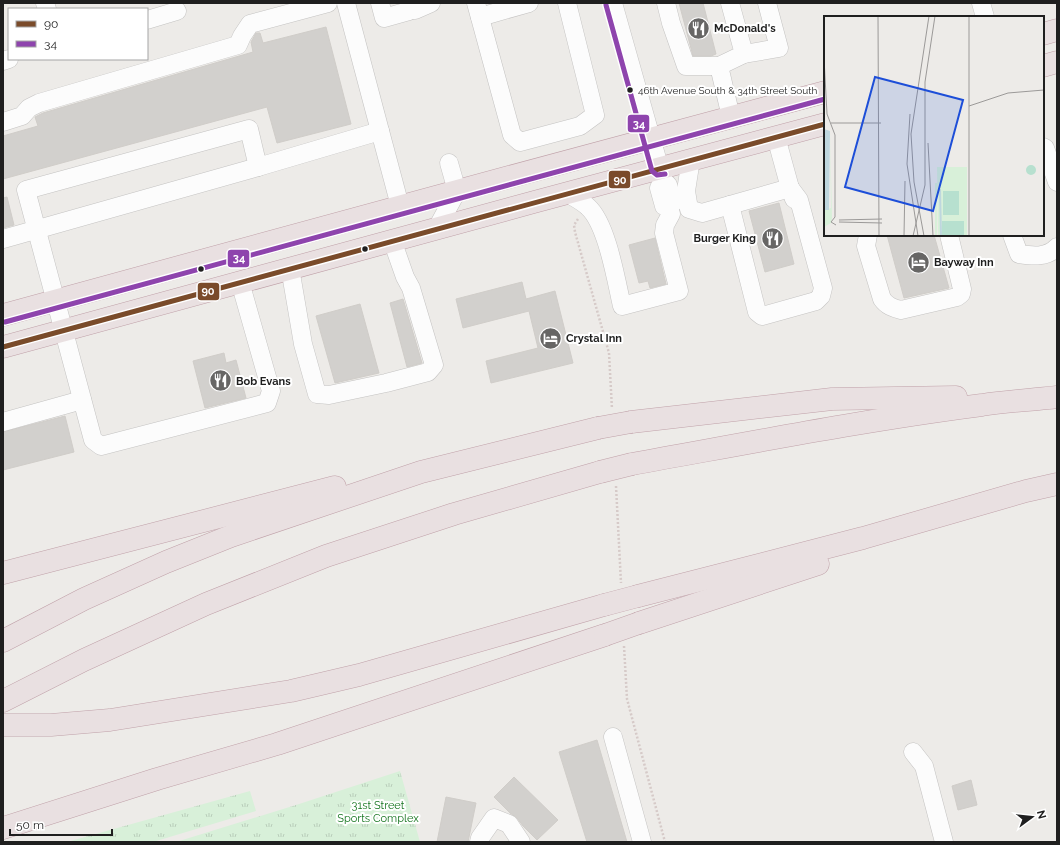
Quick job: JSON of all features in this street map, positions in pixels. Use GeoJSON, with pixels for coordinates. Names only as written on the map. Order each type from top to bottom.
{"type":"FeatureCollection","features":[{"type":"Feature","properties":{"kind":"highway"},"geometry":{"type":"LineString","coordinates":[[1044,66],[1057,62]]}},
{"type":"Feature","properties":{"kind":"highway"},"geometry":{"type":"LineString","coordinates":[[3,315],[400,206],[824,92]]}},
{"type":"Feature","properties":{"kind":"highway"},"geometry":{"type":"LineString","coordinates":[[3,347],[567,193],[661,174],[692,159],[824,124]]}},
{"type":"Feature","properties":{"kind":"highway"},"geometry":{"type":"LineString","coordinates":[[3,641],[84,599],[166,562],[239,534],[421,472],[614,422],[832,399],[1057,396]]}},
{"type":"Feature","properties":{"kind":"highway"},"geometry":{"type":"LineString","coordinates":[[3,700],[84,660],[206,604],[326,556],[454,514],[608,475],[632,464],[774,437],[983,405],[1057,396]]}},
{"type":"Feature","properties":{"kind":"highway"},"geometry":{"type":"LineString","coordinates":[[3,573],[348,483],[421,472]]}},
{"type":"Feature","properties":{"kind":"highway"},"geometry":{"type":"LineString","coordinates":[[3,726],[110,720],[291,691],[359,675],[514,629],[604,605],[630,592],[863,538],[1057,484]]}},
{"type":"Feature","properties":{"kind":"highway"},"geometry":{"type":"LineString","coordinates":[[3,828],[157,779],[278,744],[614,639],[639,623],[818,564],[863,538]]}},
{"type":"Feature","properties":{"kind":"street"},"geometry":{"type":"LineString","coordinates":[[3,122],[22,116],[29,108],[39,103],[238,45],[250,24],[328,3]]}},
{"type":"Feature","properties":{"kind":"street"},"geometry":{"type":"LineString","coordinates":[[346,3],[400,206]]}},
{"type":"Feature","properties":{"kind":"street"},"geometry":{"type":"LineString","coordinates":[[380,3],[384,18],[413,12]]}},
{"type":"Feature","properties":{"kind":"street"},"geometry":{"type":"LineString","coordinates":[[529,3],[478,10],[512,135],[520,142],[580,126],[591,118]]}},
{"type":"Feature","properties":{"kind":"street"},"geometry":{"type":"LineString","coordinates":[[567,3],[591,118]]}},
{"type":"Feature","properties":{"kind":"street"},"geometry":{"type":"LineString","coordinates":[[567,193],[588,207],[597,219],[604,233],[622,306],[680,291],[664,234],[665,225],[670,211],[664,206],[659,188],[661,174],[614,3]]}},
{"type":"Feature","properties":{"kind":"street"},"geometry":{"type":"LineString","coordinates":[[666,3],[671,23],[686,66],[719,66],[744,54],[779,48],[767,3]]}},
{"type":"Feature","properties":{"kind":"street"},"geometry":{"type":"LineString","coordinates":[[730,3],[744,54]]}},
{"type":"Feature","properties":{"kind":"street"},"geometry":{"type":"LineString","coordinates":[[981,3],[985,16]]}},
{"type":"Feature","properties":{"kind":"street"},"geometry":{"type":"LineString","coordinates":[[148,20],[177,11]]}},
{"type":"Feature","properties":{"kind":"street"},"geometry":{"type":"LineString","coordinates":[[719,66],[731,117]]}},
{"type":"Feature","properties":{"kind":"street"},"geometry":{"type":"LineString","coordinates":[[556,124],[575,119],[591,118]]}},
{"type":"Feature","properties":{"kind":"street"},"geometry":{"type":"LineString","coordinates":[[240,282],[271,391],[267,403],[101,446],[93,440],[26,190],[249,129],[258,167]]}},
{"type":"Feature","properties":{"kind":"street"},"geometry":{"type":"LineString","coordinates":[[512,135],[532,130]]}},
{"type":"Feature","properties":{"kind":"street"},"geometry":{"type":"LineString","coordinates":[[3,239],[380,131]]}},
{"type":"Feature","properties":{"kind":"street"},"geometry":{"type":"LineString","coordinates":[[730,205],[757,312],[806,297],[813,293],[816,283],[815,273],[776,137]]}},
{"type":"Feature","properties":{"kind":"street"},"geometry":{"type":"LineString","coordinates":[[1044,148],[1057,182]]}},
{"type":"Feature","properties":{"kind":"street"},"geometry":{"type":"LineString","coordinates":[[692,159],[686,191],[689,209],[702,212],[790,188]]}},
{"type":"Feature","properties":{"kind":"street"},"geometry":{"type":"LineString","coordinates":[[437,228],[457,191],[449,163]]}},
{"type":"Feature","properties":{"kind":"street"},"geometry":{"type":"LineString","coordinates":[[868,236],[866,246],[882,299],[886,305],[894,309],[901,310],[957,297],[961,294],[962,289],[949,236]]}},
{"type":"Feature","properties":{"kind":"street"},"geometry":{"type":"LineString","coordinates":[[1012,236],[1018,254],[1035,257],[1053,251],[1057,247]]}},
{"type":"Feature","properties":{"kind":"street"},"geometry":{"type":"LineString","coordinates":[[290,268],[303,344],[317,394],[328,395],[386,383],[428,372],[434,365],[431,352],[411,288],[405,277],[392,240]]}},
{"type":"Feature","properties":{"kind":"street"},"geometry":{"type":"LineString","coordinates":[[3,422],[82,400]]}},
{"type":"Feature","properties":{"kind":"street"},"geometry":{"type":"LineString","coordinates":[[613,737],[642,842]]}},
{"type":"Feature","properties":{"kind":"street"},"geometry":{"type":"LineString","coordinates":[[913,752],[924,766],[944,842]]}},
{"type":"Feature","properties":{"kind":"street"},"geometry":{"type":"LineString","coordinates":[[480,842],[480,838],[494,818],[509,824],[520,842]]}},
{"type":"Feature","properties":{"kind":"path"},"geometry":{"type":"LineString","coordinates":[[578,218],[574,225],[575,232],[609,353],[614,422]]}},
{"type":"Feature","properties":{"kind":"path"},"geometry":{"type":"LineString","coordinates":[[608,475],[630,592]]}},
{"type":"Feature","properties":{"kind":"path"},"geometry":{"type":"LineString","coordinates":[[614,639],[627,699],[665,842]]}},
{"type":"Feature","properties":{"kind":"green space","name":"31st Street Sports Complex"},"geometry":{"type":"Polygon","coordinates":[[[400,771],[420,842],[176,842],[296,805],[400,771]]]}},
{"type":"Feature","properties":{"kind":"green space"},"geometry":{"type":"Polygon","coordinates":[[[250,791],[256,811],[153,842],[67,842],[250,791]]]}},
{"type":"Feature","properties":{"kind":"building","name":"McDonald's"},"geometry":{"type":"Polygon","coordinates":[[[679,3],[703,3],[716,54],[711,56],[693,56],[679,3]]]}},
{"type":"Feature","properties":{"kind":"building"},"geometry":{"type":"Polygon","coordinates":[[[326,27],[351,124],[277,143],[267,107],[3,179],[3,136],[38,126],[35,117],[43,113],[253,52],[251,42],[256,33],[260,33],[263,43],[326,27]]]}},
{"type":"Feature","properties":{"kind":"building"},"geometry":{"type":"Polygon","coordinates":[[[7,197],[14,225],[3,228],[3,198],[7,197]]]}},
{"type":"Feature","properties":{"kind":"building","name":"Burger King"},"geometry":{"type":"Polygon","coordinates":[[[779,203],[794,264],[765,272],[749,211],[779,203]]]}},
{"type":"Feature","properties":{"kind":"building","name":"Bayway Inn"},"geometry":{"type":"Polygon","coordinates":[[[887,236],[934,236],[949,288],[904,298],[887,236]]]}},
{"type":"Feature","properties":{"kind":"building"},"geometry":{"type":"Polygon","coordinates":[[[655,238],[666,284],[650,288],[648,281],[639,283],[629,245],[655,238]]]}},
{"type":"Feature","properties":{"kind":"building","name":"Crystal Inn"},"geometry":{"type":"Polygon","coordinates":[[[522,282],[526,299],[555,291],[573,363],[491,383],[486,361],[538,348],[529,311],[463,328],[456,299],[522,282]]]}},
{"type":"Feature","properties":{"kind":"building"},"geometry":{"type":"Polygon","coordinates":[[[403,299],[422,363],[407,367],[390,303],[403,299]]]}},
{"type":"Feature","properties":{"kind":"building"},"geometry":{"type":"Polygon","coordinates":[[[360,304],[379,373],[335,383],[316,316],[360,304]]]}},
{"type":"Feature","properties":{"kind":"building","name":"Bob Evans"},"geometry":{"type":"Polygon","coordinates":[[[224,353],[226,363],[236,360],[246,398],[205,408],[193,361],[224,353]]]}},
{"type":"Feature","properties":{"kind":"building"},"geometry":{"type":"Polygon","coordinates":[[[65,416],[74,452],[3,470],[3,432],[65,416]]]}},
{"type":"Feature","properties":{"kind":"building"},"geometry":{"type":"Polygon","coordinates":[[[597,740],[627,842],[587,842],[559,752],[597,740]]]}},
{"type":"Feature","properties":{"kind":"building"},"geometry":{"type":"Polygon","coordinates":[[[514,777],[558,820],[537,840],[517,818],[494,797],[514,777]]]}},
{"type":"Feature","properties":{"kind":"building"},"geometry":{"type":"Polygon","coordinates":[[[971,780],[977,805],[958,810],[952,786],[971,780]]]}},
{"type":"Feature","properties":{"kind":"building"},"geometry":{"type":"Polygon","coordinates":[[[446,797],[476,803],[468,842],[437,842],[446,797]]]}},
{"type":"Feature","properties":{"kind":"transit line","name":"34"},"geometry":{"type":"LineString","coordinates":[[606,5],[652,171],[657,175],[665,174]]}},
{"type":"Feature","properties":{"kind":"transit line","name":"34"},"geometry":{"type":"LineString","coordinates":[[5,322],[824,99]]}},
{"type":"Feature","properties":{"kind":"transit line","name":"90"},"geometry":{"type":"LineString","coordinates":[[3,347],[824,124]]}},
{"type":"Feature","properties":{"kind":"place","name":"McDonald's"},"geometry":{"type":"Point","coordinates":[698,28]}},
{"type":"Feature","properties":{"kind":"place","name":"46th Avenue South & 34th Street South"},"geometry":{"type":"Point","coordinates":[630,90]}},
{"type":"Feature","properties":{"kind":"place","name":"Burger King"},"geometry":{"type":"Point","coordinates":[772,238]}},
{"type":"Feature","properties":{"kind":"place","name":"Bayway Inn"},"geometry":{"type":"Point","coordinates":[918,262]}},
{"type":"Feature","properties":{"kind":"place","name":"Crystal Inn"},"geometry":{"type":"Point","coordinates":[551,338]}},
{"type":"Feature","properties":{"kind":"place","name":"Bob Evans"},"geometry":{"type":"Point","coordinates":[220,381]}}]}
